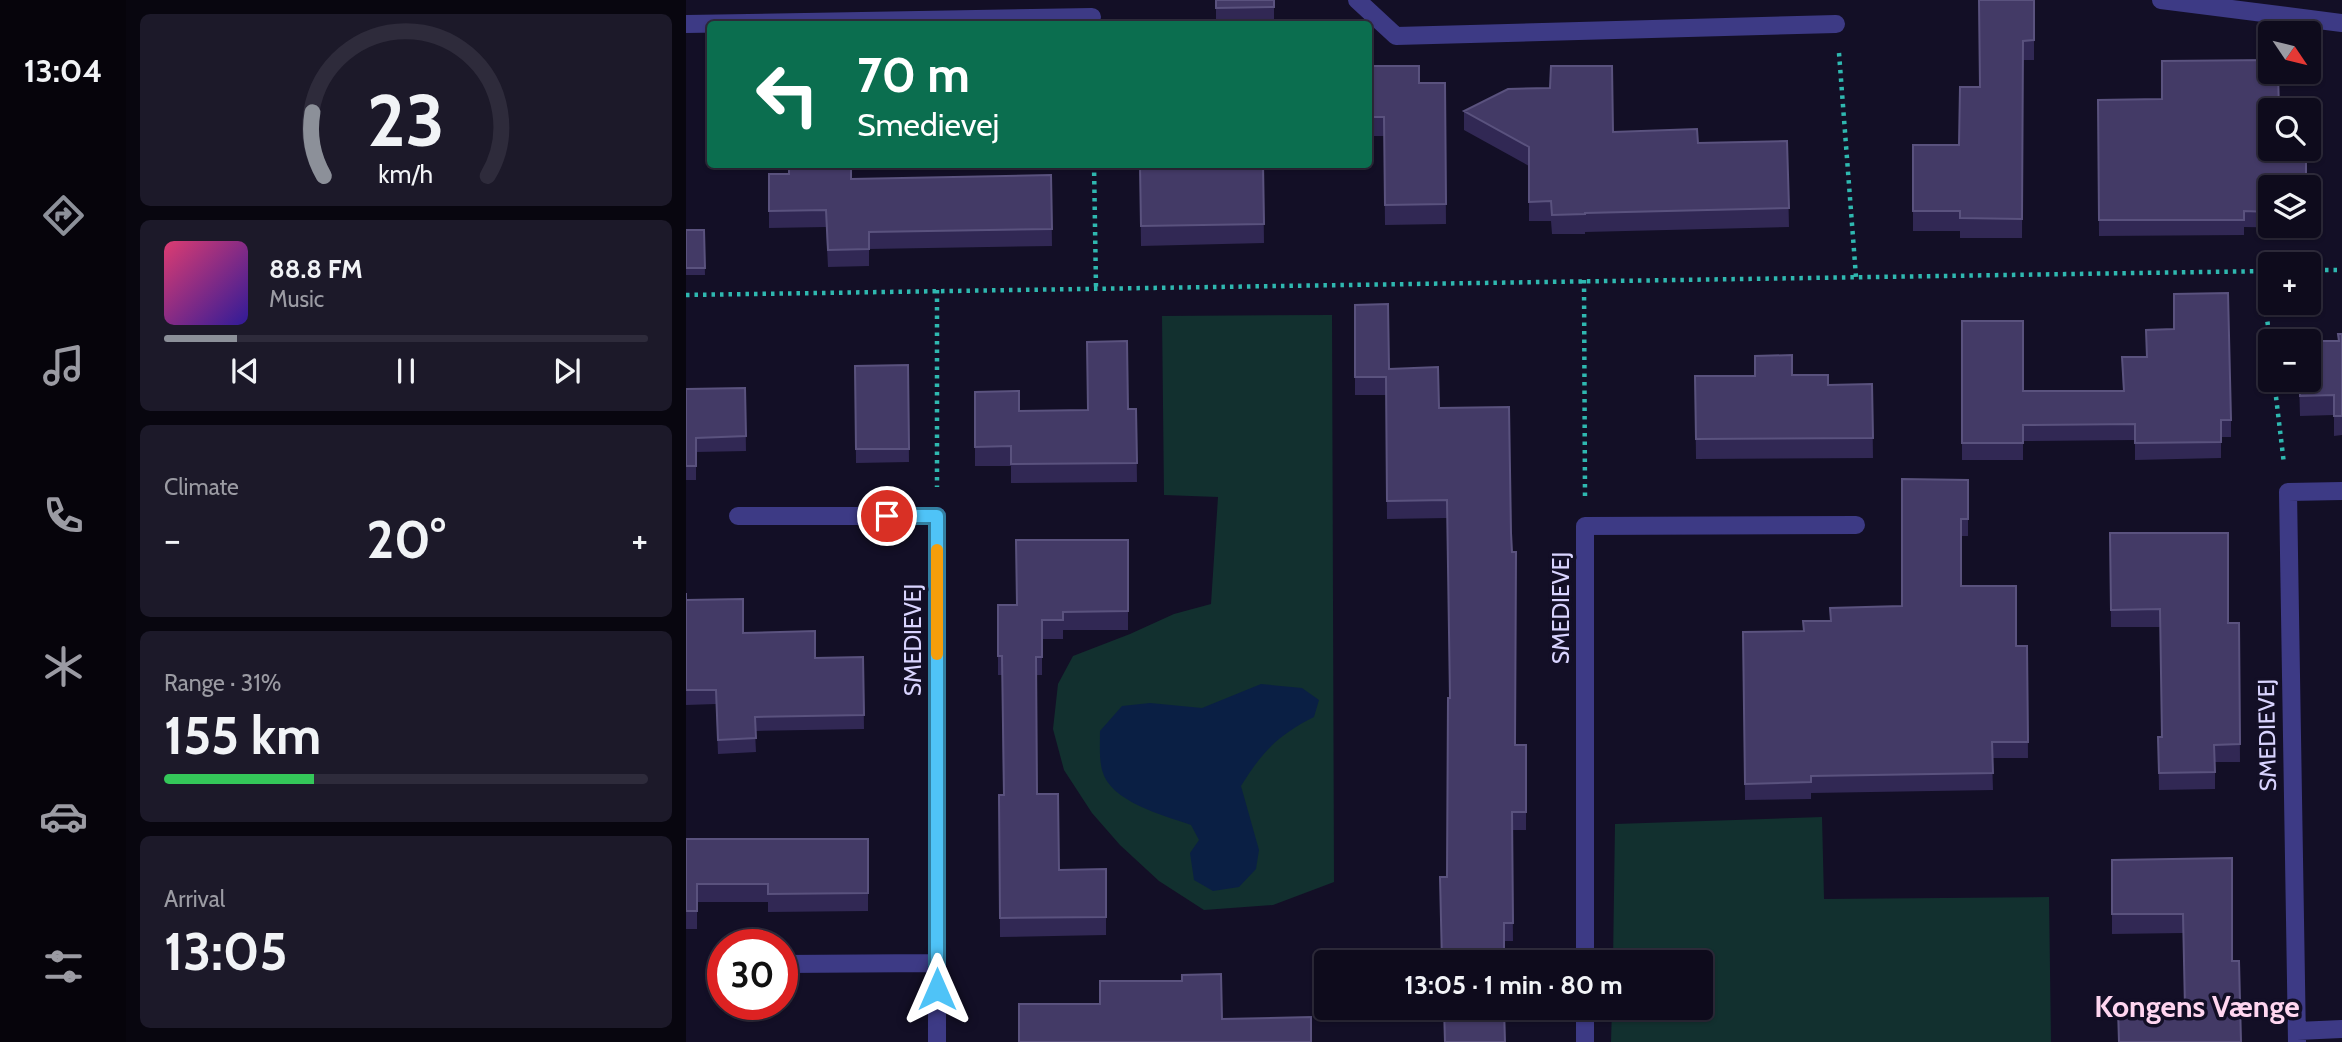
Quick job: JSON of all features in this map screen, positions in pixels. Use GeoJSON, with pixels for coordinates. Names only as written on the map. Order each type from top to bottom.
{"type":"FeatureCollection","features":[{"type":"Feature","properties":{"kind":"street"},"geometry":{"type":"LineString","coordinates":[[1357,0],[1396,36],[1836,24]]}},
{"type":"Feature","properties":{"kind":"street"},"geometry":{"type":"LineString","coordinates":[[2161,0],[2342,23]]}},
{"type":"Feature","properties":{"kind":"street"},"geometry":{"type":"LineString","coordinates":[[860,21],[1092,17]]}},
{"type":"Feature","properties":{"kind":"street"},"geometry":{"type":"LineString","coordinates":[[686,24],[707,24]]}},
{"type":"Feature","properties":{"kind":"street"},"geometry":{"type":"LineString","coordinates":[[2288,492],[2342,491]]}},
{"type":"Feature","properties":{"kind":"street","name":"SMEDIEVEJ"},"geometry":{"type":"LineString","coordinates":[[2288,492],[2297,1036],[2342,1029]]}},
{"type":"Feature","properties":{"kind":"street"},"geometry":{"type":"LineString","coordinates":[[738,516],[937,516]]}},
{"type":"Feature","properties":{"kind":"street","name":"SMEDIEVEJ"},"geometry":{"type":"LineString","coordinates":[[937,516],[937,1042]]}},
{"type":"Feature","properties":{"kind":"street","name":"SMEDIEVEJ"},"geometry":{"type":"LineString","coordinates":[[1585,950],[1585,526],[1856,525]]}},
{"type":"Feature","properties":{"kind":"street"},"geometry":{"type":"LineString","coordinates":[[798,964],[937,963]]}},
{"type":"Feature","properties":{"kind":"street"},"geometry":{"type":"LineString","coordinates":[[1585,1020],[1585,1042]]}},
{"type":"Feature","properties":{"kind":"path"},"geometry":{"type":"LineString","coordinates":[[1836,24],[1856,277]]}},
{"type":"Feature","properties":{"kind":"path"},"geometry":{"type":"LineString","coordinates":[[1094,168],[1096,287]]}},
{"type":"Feature","properties":{"kind":"path"},"geometry":{"type":"LineString","coordinates":[[2321,270],[2342,270]]}},
{"type":"Feature","properties":{"kind":"path"},"geometry":{"type":"LineString","coordinates":[[686,295],[2258,271]]}},
{"type":"Feature","properties":{"kind":"path"},"geometry":{"type":"LineString","coordinates":[[1584,280],[1585,526]]}},
{"type":"Feature","properties":{"kind":"path"},"geometry":{"type":"LineString","coordinates":[[937,290],[937,516]]}},
{"type":"Feature","properties":{"kind":"path"},"geometry":{"type":"LineString","coordinates":[[2276,392],[2288,492]]}},
{"type":"Feature","properties":{"kind":"green space"},"geometry":{"type":"Polygon","coordinates":[[[1332,315],[1334,882],[1273,905],[1204,910],[1159,881],[1120,845],[1092,813],[1064,770],[1053,729],[1058,684],[1073,656],[1174,614],[1211,604],[1218,497],[1164,495],[1162,316],[1332,315]]]}},
{"type":"Feature","properties":{"kind":"green space"},"geometry":{"type":"Polygon","coordinates":[[[1822,817],[1824,899],[2049,897],[2051,1042],[1611,1042],[1612,1020],[1713,1020],[1713,950],[1613,950],[1615,824],[1822,817]]]}},
{"type":"Feature","properties":{"kind":"water"},"geometry":{"type":"Polygon","coordinates":[[[1261,684],[1302,688],[1319,700],[1314,717],[1290,731],[1272,746],[1256,763],[1241,786],[1259,850],[1256,869],[1239,887],[1213,891],[1194,880],[1190,853],[1199,840],[1191,825],[1139,806],[1115,791],[1107,781],[1101,765],[1100,731],[1122,706],[1150,703],[1202,708],[1261,684]]]}},
{"type":"Feature","properties":{"kind":"building"},"geometry":{"type":"Polygon","coordinates":[[[1216,0],[1274,0],[1274,7],[1216,8],[1216,0]]]}},
{"type":"Feature","properties":{"kind":"building"},"geometry":{"type":"Polygon","coordinates":[[[1979,0],[2034,0],[2034,40],[2023,41],[2022,219],[1960,218],[1960,211],[1913,211],[1913,145],[1959,145],[1960,87],[1980,87],[1979,0]]]}},
{"type":"Feature","properties":{"kind":"building"},"geometry":{"type":"Polygon","coordinates":[[[2258,60],[2258,84],[2278,84],[2279,98],[2258,98],[2258,161],[2306,161],[2306,175],[2258,175],[2258,212],[2244,211],[2244,220],[2099,220],[2098,100],[2162,99],[2162,61],[2258,60]]]}},
{"type":"Feature","properties":{"kind":"building"},"geometry":{"type":"Polygon","coordinates":[[[1372,66],[1419,66],[1419,83],[1445,83],[1446,204],[1385,205],[1384,117],[1372,117],[1372,66]]]}},
{"type":"Feature","properties":{"kind":"building"},"geometry":{"type":"Polygon","coordinates":[[[1551,66],[1612,66],[1613,132],[1697,129],[1698,143],[1787,141],[1789,208],[1552,215],[1551,201],[1529,202],[1529,147],[1464,111],[1508,89],[1550,88],[1551,66]]]}},
{"type":"Feature","properties":{"kind":"building"},"geometry":{"type":"Polygon","coordinates":[[[789,168],[851,168],[851,179],[1051,175],[1052,229],[869,232],[869,249],[828,250],[826,210],[769,211],[769,174],[789,174],[789,168]]]}},
{"type":"Feature","properties":{"kind":"building"},"geometry":{"type":"Polygon","coordinates":[[[1140,168],[1263,168],[1264,224],[1141,226],[1140,168]]]}},
{"type":"Feature","properties":{"kind":"building"},"geometry":{"type":"Polygon","coordinates":[[[686,230],[704,230],[705,268],[686,268],[686,230]]]}},
{"type":"Feature","properties":{"kind":"building"},"geometry":{"type":"Polygon","coordinates":[[[2228,293],[2231,420],[2221,420],[2221,442],[2135,443],[2135,424],[2023,425],[2023,443],[1962,443],[1962,321],[2023,321],[2023,391],[2124,391],[2122,357],[2147,357],[2146,330],[2174,329],[2174,294],[2228,293]]]}},
{"type":"Feature","properties":{"kind":"building"},"geometry":{"type":"Polygon","coordinates":[[[1388,304],[1389,369],[1438,367],[1439,408],[1509,407],[1511,533],[1512,552],[1516,552],[1515,745],[1526,745],[1526,812],[1512,812],[1513,923],[1504,923],[1504,950],[1442,950],[1440,877],[1447,877],[1450,698],[1447,500],[1387,501],[1386,377],[1355,377],[1355,305],[1388,304]]]}},
{"type":"Feature","properties":{"kind":"building"},"geometry":{"type":"Polygon","coordinates":[[[2338,334],[2342,334],[2342,416],[2334,416],[2334,395],[2300,396],[2300,392],[2321,392],[2321,341],[2339,341],[2338,334]]]}},
{"type":"Feature","properties":{"kind":"building"},"geometry":{"type":"Polygon","coordinates":[[[1127,341],[1128,409],[1136,409],[1137,463],[1011,464],[1011,446],[975,447],[975,392],[1019,391],[1019,411],[1088,410],[1087,342],[1127,341]]]}},
{"type":"Feature","properties":{"kind":"building"},"geometry":{"type":"Polygon","coordinates":[[[1792,355],[1792,375],[1828,375],[1828,385],[1872,384],[1873,438],[1696,439],[1695,376],[1755,376],[1755,356],[1792,355]]]}},
{"type":"Feature","properties":{"kind":"building"},"geometry":{"type":"Polygon","coordinates":[[[908,365],[909,449],[856,449],[855,366],[908,365]]]}},
{"type":"Feature","properties":{"kind":"building"},"geometry":{"type":"Polygon","coordinates":[[[745,388],[746,436],[696,438],[696,466],[686,466],[686,389],[745,388]]]}},
{"type":"Feature","properties":{"kind":"building"},"geometry":{"type":"Polygon","coordinates":[[[1902,479],[1968,480],[1968,519],[1961,519],[1961,586],[2016,586],[2016,646],[2027,646],[2028,742],[1992,742],[1993,773],[1811,776],[1811,782],[1745,784],[1743,632],[1804,631],[1803,621],[1831,621],[1830,608],[1902,606],[1902,479]]]}},
{"type":"Feature","properties":{"kind":"building"},"geometry":{"type":"Polygon","coordinates":[[[2110,533],[2228,533],[2228,623],[2239,623],[2240,744],[2214,745],[2215,772],[2159,773],[2158,737],[2162,737],[2160,609],[2111,610],[2110,533]]]}},
{"type":"Feature","properties":{"kind":"building"},"geometry":{"type":"Polygon","coordinates":[[[1016,540],[1128,540],[1128,611],[1063,612],[1063,620],[1042,620],[1042,657],[1036,657],[1037,794],[1058,794],[1059,870],[1106,869],[1106,917],[1000,918],[999,795],[1004,795],[1002,656],[998,656],[998,605],[1017,605],[1016,540]]]}},
{"type":"Feature","properties":{"kind":"building"},"geometry":{"type":"Polygon","coordinates":[[[743,599],[743,633],[815,631],[815,658],[863,657],[864,715],[755,717],[756,738],[718,740],[716,690],[686,690],[686,600],[743,599]]]}},
{"type":"Feature","properties":{"kind":"building"},"geometry":{"type":"Polygon","coordinates":[[[686,839],[868,839],[868,893],[768,894],[768,884],[697,884],[697,911],[686,911],[686,839]]]}},
{"type":"Feature","properties":{"kind":"building"},"geometry":{"type":"Polygon","coordinates":[[[2232,858],[2232,961],[2239,961],[2241,1042],[2119,1042],[2118,1009],[2185,1008],[2183,914],[2112,914],[2112,860],[2232,858]]]}},
{"type":"Feature","properties":{"kind":"building"},"geometry":{"type":"Polygon","coordinates":[[[1221,974],[1222,1019],[1311,1017],[1311,1042],[1019,1042],[1019,1004],[1100,1004],[1100,981],[1182,981],[1182,975],[1221,974]]]}},
{"type":"Feature","properties":{"kind":"building"},"geometry":{"type":"Polygon","coordinates":[[[1444,1020],[1504,1020],[1505,1042],[1445,1042],[1444,1020]]]}},
{"type":"Feature","properties":{"kind":"slow traffic"},"geometry":{"type":"LineString","coordinates":[[937,550],[937,654]]}},
{"type":"Feature","properties":{"kind":"district","name":"Kongens Vænge"},"geometry":{"type":"Point","coordinates":[2197,1007]}},
{"type":"Feature","properties":{"kind":"route"},"geometry":{"type":"LineString","coordinates":[[887,516],[937,516],[937,989]]}}]}
